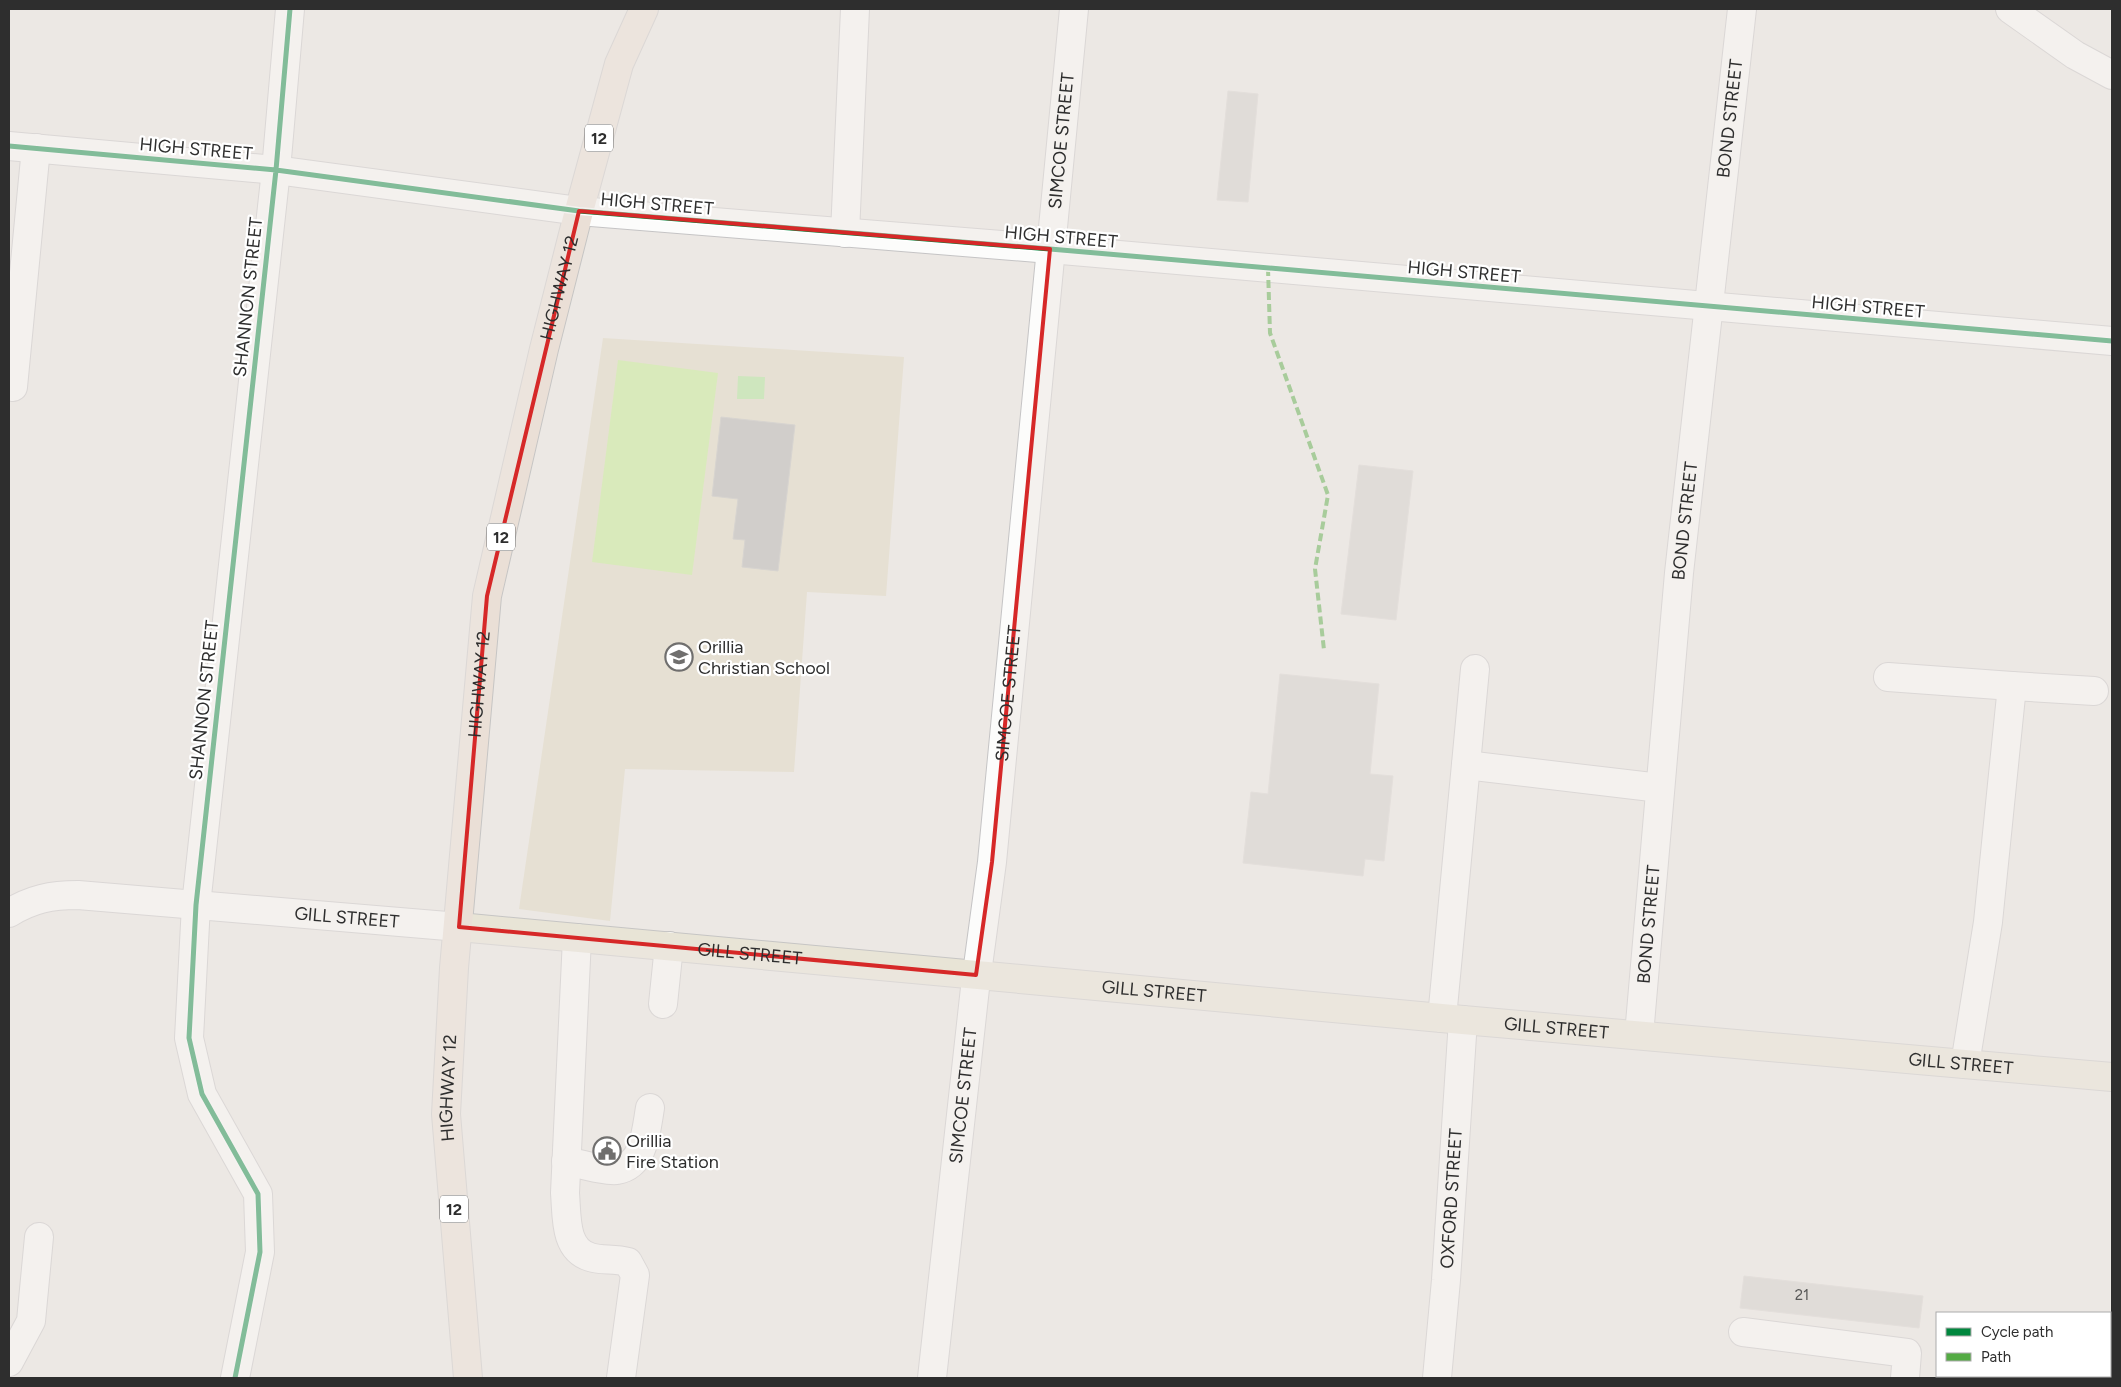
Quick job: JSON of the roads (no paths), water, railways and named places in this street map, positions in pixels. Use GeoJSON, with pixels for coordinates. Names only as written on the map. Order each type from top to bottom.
{"type":"FeatureCollection","features":[{"type":"Feature","properties":{"kind":"highway","name":"HIGHWAY 12"},"geometry":{"type":"LineString","coordinates":[[468,1378],[446,1114],[459,927],[487,596],[544,349],[579,211],[619,64],[644,9]]}},
{"type":"Feature","properties":{"kind":"main road","name":"GILL STREET"},"geometry":{"type":"LineString","coordinates":[[459,927],[1452,1019],[2112,1077]]}},
{"type":"Feature","properties":{"kind":"street","name":"SHANNON STREET"},"geometry":{"type":"LineString","coordinates":[[235,1378],[260,1252],[258,1194],[202,1094],[188,1038],[196,904],[276,170],[290,9]]}},
{"type":"Feature","properties":{"kind":"street"},"geometry":{"type":"LineString","coordinates":[[845,233],[855,9]]}},
{"type":"Feature","properties":{"kind":"street","name":"SIMCOE STREET"},"geometry":{"type":"LineString","coordinates":[[932,1378],[976,975],[993,852],[1074,9]]}},
{"type":"Feature","properties":{"kind":"street","name":"BOND STREET"},"geometry":{"type":"LineString","coordinates":[[1639,1035],[1679,573],[1742,9]]}},
{"type":"Feature","properties":{"kind":"street"},"geometry":{"type":"LineString","coordinates":[[2010,9],[2075,55],[2112,75]]}},
{"type":"Feature","properties":{"kind":"street","name":"HIGH STREET"},"geometry":{"type":"LineString","coordinates":[[9,146],[276,170],[579,211],[1050,249],[1710,308],[2112,341]]}},
{"type":"Feature","properties":{"kind":"street"},"geometry":{"type":"LineString","coordinates":[[13,387],[36,148]]}},
{"type":"Feature","properties":{"kind":"street","name":"OXFORD STREET"},"geometry":{"type":"LineString","coordinates":[[1437,1378],[1446,1280],[1452,1019],[1466,766],[1475,669]]}},
{"type":"Feature","properties":{"kind":"street"},"geometry":{"type":"LineString","coordinates":[[1888,678],[2094,691]]}},
{"type":"Feature","properties":{"kind":"street"},"geometry":{"type":"LineString","coordinates":[[1966,1064],[1988,922],[2012,686]]}},
{"type":"Feature","properties":{"kind":"street"},"geometry":{"type":"LineString","coordinates":[[1466,766],[1660,788]]}},
{"type":"Feature","properties":{"kind":"street","name":"GILL STREET"},"geometry":{"type":"LineString","coordinates":[[9,913],[22,905],[53,895],[196,904],[459,927]]}},
{"type":"Feature","properties":{"kind":"street"},"geometry":{"type":"LineString","coordinates":[[577,938],[564,1193],[569,1235],[578,1251],[591,1258],[615,1258],[628,1262],[635,1274],[621,1378]]}},
{"type":"Feature","properties":{"kind":"street"},"geometry":{"type":"LineString","coordinates":[[663,1004],[669,946]]}},
{"type":"Feature","properties":{"kind":"street"},"geometry":{"type":"LineString","coordinates":[[566,1161],[616,1170],[631,1163],[642,1149],[650,1108]]}},
{"type":"Feature","properties":{"kind":"street"},"geometry":{"type":"LineString","coordinates":[[9,1362],[31,1321],[39,1236]]}},
{"type":"Feature","properties":{"kind":"street"},"geometry":{"type":"LineString","coordinates":[[1743,1332],[1907,1352],[1905,1378]]}},
{"type":"Feature","properties":{"kind":"place","name":"Orillia Christian School"},"geometry":{"type":"Point","coordinates":[679,657]}},
{"type":"Feature","properties":{"kind":"place","name":"Orillia Fire Station"},"geometry":{"type":"Point","coordinates":[607,1151]}}]}
